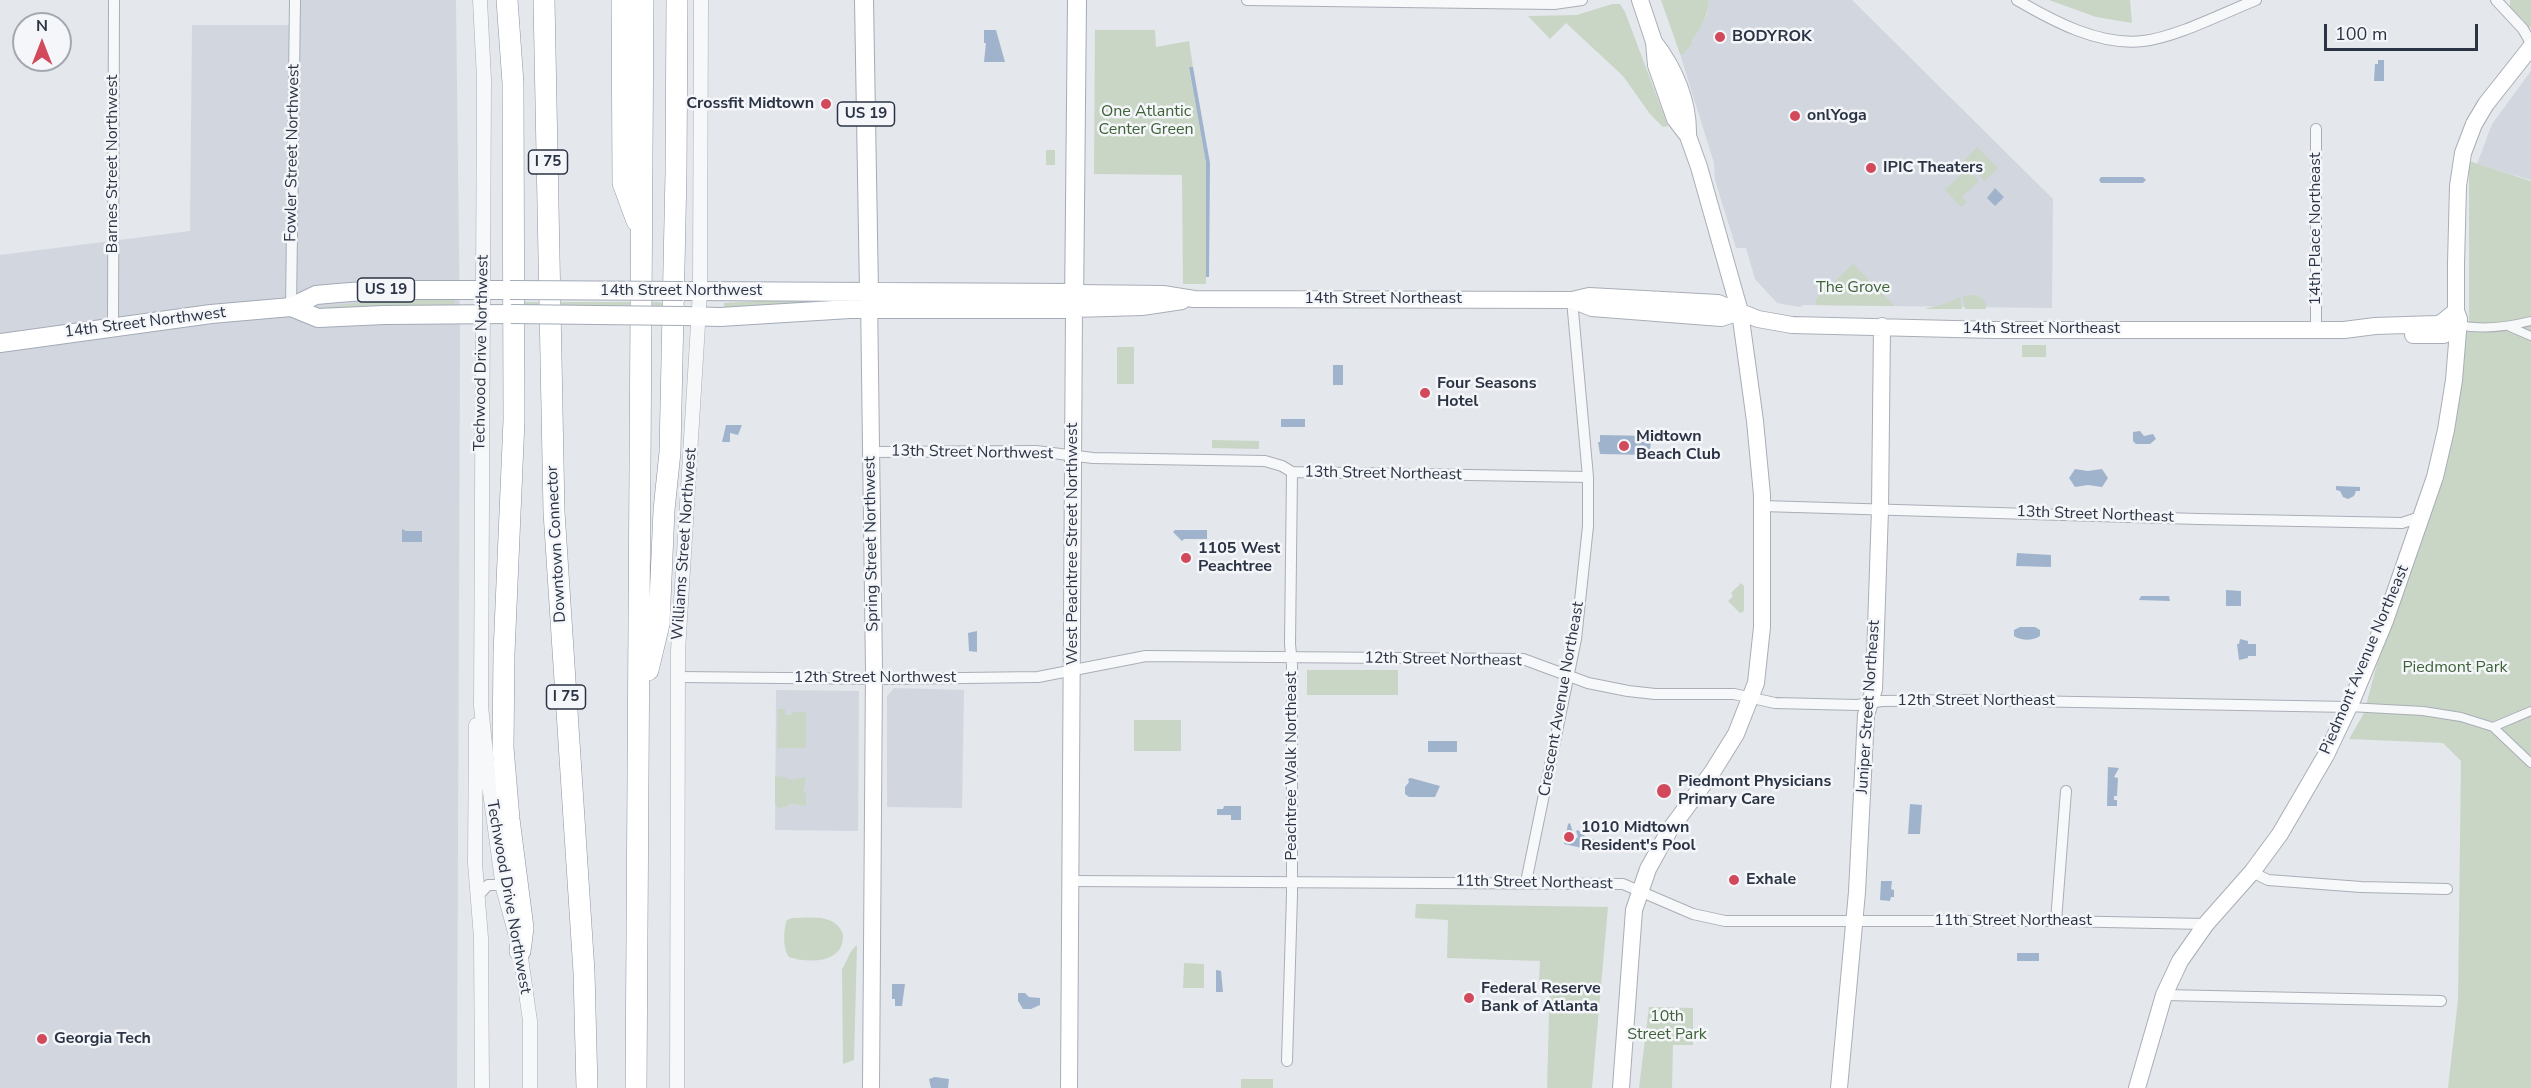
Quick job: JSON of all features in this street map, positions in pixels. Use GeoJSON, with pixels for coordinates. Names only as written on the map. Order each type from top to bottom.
{"type":"FeatureCollection","features":[{"type":"Feature","properties":{"kind":"highway"},"geometry":{"type":"LineString","coordinates":[[507,0],[513,83],[514,420],[504,653],[503,748],[509,819],[523,928],[520,951]]}},
{"type":"Feature","properties":{"kind":"highway","name":"Downtown Connector"},"geometry":{"type":"LineString","coordinates":[[544,0],[554,512],[584,972],[587,1088]]}},
{"type":"Feature","properties":{"kind":"highway"},"geometry":{"type":"LineString","coordinates":[[622,0],[623,183],[642,235]]}},
{"type":"Feature","properties":{"kind":"highway"},"geometry":{"type":"LineString","coordinates":[[636,1088],[643,0]]}},
{"type":"Feature","properties":{"kind":"highway"},"geometry":{"type":"LineString","coordinates":[[640,706],[659,624],[664,510],[670,452],[677,0]]}},
{"type":"Feature","properties":{"kind":"main road","name":"Spring Street Northwest"},"geometry":{"type":"LineString","coordinates":[[864,0],[874,679],[871,1088]]}},
{"type":"Feature","properties":{"kind":"main road","name":"West Peachtree Street Northwest"},"geometry":{"type":"LineString","coordinates":[[1069,1088],[1077,0]]}},
{"type":"Feature","properties":{"kind":"main road"},"geometry":{"type":"LineString","coordinates":[[1621,1088],[1634,910],[1648,869],[1669,831],[1727,750],[1751,698],[1757,676],[1762,627],[1762,506],[1755,421],[1740,312],[1688,136],[1675,118],[1656,65],[1654,42],[1640,0]]}},
{"type":"Feature","properties":{"kind":"main road","name":"Piedmont Avenue Northeast"},"geometry":{"type":"LineString","coordinates":[[2137,1088],[2164,995],[2180,961],[2206,924],[2252,872],[2304,795],[2349,707],[2385,621],[2435,477],[2446,430],[2456,364],[2458,186],[2463,153],[2474,124],[2486,104],[2531,45]]}},
{"type":"Feature","properties":{"kind":"main road","name":"14th Street Northwest"},"geometry":{"type":"LineString","coordinates":[[0,343],[211,314],[291,307],[316,295],[377,290],[691,291],[869,300],[1074,301]]}},
{"type":"Feature","properties":{"kind":"main road","name":"14th Street Northeast"},"geometry":{"type":"LineString","coordinates":[[1074,301],[1163,294],[1194,299],[1572,300],[1592,308],[1721,318],[1740,312],[1764,321],[1792,325],[1994,330],[2316,329],[2344,330],[2371,335],[2444,335]]}},
{"type":"Feature","properties":{"kind":"main road","name":"14th Street Northwest"},"geometry":{"type":"LineString","coordinates":[[291,307],[318,318],[482,314],[690,316],[869,300]]}},
{"type":"Feature","properties":{"kind":"main road","name":"14th Street Northeast"},"geometry":{"type":"LineString","coordinates":[[2344,330],[2375,326],[2426,325],[2457,318]]}},
{"type":"Feature","properties":{"kind":"main road"},"geometry":{"type":"LineString","coordinates":[[2444,335],[2457,318]]}},
{"type":"Feature","properties":{"kind":"main road"},"geometry":{"type":"LineString","coordinates":[[2426,325],[2444,335],[2450,344],[2456,364]]}},
{"type":"Feature","properties":{"kind":"main road","name":"Juniper Street Northeast"},"geometry":{"type":"LineString","coordinates":[[1839,1088],[1855,921],[1866,715],[1874,689],[1880,509],[1882,326]]}},
{"type":"Feature","properties":{"kind":"street","name":"Barnes Street Northwest"},"geometry":{"type":"LineString","coordinates":[[113,327],[114,0]]}},
{"type":"Feature","properties":{"kind":"street","name":"Fowler Street Northwest"},"geometry":{"type":"LineString","coordinates":[[291,307],[295,0]]}},
{"type":"Feature","properties":{"kind":"street","name":"Techwood Drive Northwest"},"geometry":{"type":"LineString","coordinates":[[480,0],[484,79],[481,706],[503,888],[520,951],[530,1021],[530,1088]]}},
{"type":"Feature","properties":{"kind":"street","name":"Williams Street Northwest"},"geometry":{"type":"LineString","coordinates":[[677,1088],[678,677],[701,0]]}},
{"type":"Feature","properties":{"kind":"street"},"geometry":{"type":"LineString","coordinates":[[1247,0],[1554,4],[1582,0]]}},
{"type":"Feature","properties":{"kind":"street"},"geometry":{"type":"LineString","coordinates":[[2017,0],[2072,28],[2108,38],[2131,41],[2165,36],[2256,0]]}},
{"type":"Feature","properties":{"kind":"street"},"geometry":{"type":"LineString","coordinates":[[2498,2],[2523,29],[2531,45]]}},
{"type":"Feature","properties":{"kind":"street","name":"14th Place Northeast"},"geometry":{"type":"LineString","coordinates":[[2316,129],[2316,329]]}},
{"type":"Feature","properties":{"kind":"street","name":"Crescent Avenue Northeast"},"geometry":{"type":"LineString","coordinates":[[1526,882],[1577,632],[1588,526],[1588,477],[1572,300]]}},
{"type":"Feature","properties":{"kind":"street"},"geometry":{"type":"LineString","coordinates":[[2457,318],[2471,327],[2509,327],[2531,321]]}},
{"type":"Feature","properties":{"kind":"street"},"geometry":{"type":"LineString","coordinates":[[2509,327],[2531,336]]}},
{"type":"Feature","properties":{"kind":"street","name":"13th Street Northwest"},"geometry":{"type":"LineString","coordinates":[[871,452],[1036,452],[1073,456]]}},
{"type":"Feature","properties":{"kind":"street","name":"13th Street Northeast"},"geometry":{"type":"LineString","coordinates":[[1073,456],[1265,461],[1292,472],[1588,477]]}},
{"type":"Feature","properties":{"kind":"street","name":"Peachtree Walk Northeast"},"geometry":{"type":"LineString","coordinates":[[1287,1061],[1292,882],[1290,632],[1292,472]]}},
{"type":"Feature","properties":{"kind":"street","name":"13th Street Northeast"},"geometry":{"type":"LineString","coordinates":[[1762,506],[2402,523],[2417,518],[2423,512]]}},
{"type":"Feature","properties":{"kind":"street","name":"12th Street Northeast"},"geometry":{"type":"LineString","coordinates":[[1072,671],[1086,666],[1146,656],[1523,659],[1588,683],[1641,693],[1734,694],[1774,704],[1857,705],[1925,700],[2349,707]]}},
{"type":"Feature","properties":{"kind":"street","name":"12th Street Northwest"},"geometry":{"type":"LineString","coordinates":[[678,677],[874,679],[1038,677],[1072,671]]}},
{"type":"Feature","properties":{"kind":"street","name":"Techwood Drive Northwest"},"geometry":{"type":"LineString","coordinates":[[481,706],[475,741],[475,863],[481,938],[482,1088]]}},
{"type":"Feature","properties":{"kind":"street"},"geometry":{"type":"LineString","coordinates":[[2349,707],[2442,713],[2493,727],[2531,763]]}},
{"type":"Feature","properties":{"kind":"street"},"geometry":{"type":"LineString","coordinates":[[2493,727],[2531,711]]}},
{"type":"Feature","properties":{"kind":"street"},"geometry":{"type":"LineString","coordinates":[[2056,921],[2066,790]]}},
{"type":"Feature","properties":{"kind":"street"},"geometry":{"type":"LineString","coordinates":[[2252,872],[2268,880],[2361,887],[2447,889]]}},
{"type":"Feature","properties":{"kind":"street","name":"11th Street Northeast"},"geometry":{"type":"LineString","coordinates":[[1071,881],[1623,884],[1686,912],[1715,920],[2206,924]]}},
{"type":"Feature","properties":{"kind":"street"},"geometry":{"type":"LineString","coordinates":[[478,896],[488,885],[498,885],[503,888]]}},
{"type":"Feature","properties":{"kind":"street"},"geometry":{"type":"LineString","coordinates":[[2164,995],[2441,1001]]}},
{"type":"Feature","properties":{"kind":"shaded area"},"geometry":{"type":"Polygon","coordinates":[[[296,0],[456,0],[460,338],[457,1088],[0,1088],[0,255],[190,231],[192,25],[295,25],[296,0]]]}},
{"type":"Feature","properties":{"kind":"shaded area"},"geometry":{"type":"Polygon","coordinates":[[[1709,0],[1852,0],[2053,199],[2052,308],[1803,305],[1800,307],[1777,303],[1755,279],[1746,248],[1736,248],[1715,180],[1714,163],[1680,54],[1684,54],[1693,43],[1707,15],[1709,0]]]}},
{"type":"Feature","properties":{"kind":"shaded area"},"geometry":{"type":"Polygon","coordinates":[[[2531,71],[2531,180],[2477,164],[2492,124],[2531,71]]]}},
{"type":"Feature","properties":{"kind":"shaded area"},"geometry":{"type":"Polygon","coordinates":[[[894,688],[964,690],[962,808],[887,807],[887,696],[894,688]]]}},
{"type":"Feature","properties":{"kind":"shaded area"},"geometry":{"type":"Polygon","coordinates":[[[776,690],[859,691],[858,831],[775,830],[776,690]]]}},
{"type":"Feature","properties":{"kind":"green space"},"geometry":{"type":"Polygon","coordinates":[[[1661,0],[1709,0],[1703,22],[1693,43],[1684,54],[1680,54],[1661,0]]]}},
{"type":"Feature","properties":{"kind":"green space"},"geometry":{"type":"Polygon","coordinates":[[[2049,0],[2130,0],[2132,23],[2096,17],[2049,0]]]}},
{"type":"Feature","properties":{"kind":"green space"},"geometry":{"type":"Polygon","coordinates":[[[2510,0],[2531,0],[2531,26],[2528,30],[2524,21],[2510,8],[2510,0]]]}},
{"type":"Feature","properties":{"kind":"green space"},"geometry":{"type":"Polygon","coordinates":[[[1612,4],[1620,4],[1625,12],[1668,126],[1663,127],[1650,114],[1623,76],[1566,23],[1550,39],[1528,16],[1577,15],[1612,4]]]}},
{"type":"Feature","properties":{"kind":"green space","name":"One Atlantic Center Green"},"geometry":{"type":"Polygon","coordinates":[[[1095,30],[1155,30],[1156,47],[1189,41],[1193,67],[1189,68],[1206,163],[1206,284],[1183,284],[1182,175],[1094,174],[1095,30]]]}},
{"type":"Feature","properties":{"kind":"green space"},"geometry":{"type":"Polygon","coordinates":[[[1977,147],[1998,168],[1985,181],[1964,161],[1977,147]]]}},
{"type":"Feature","properties":{"kind":"green space"},"geometry":{"type":"Polygon","coordinates":[[[1046,150],[1055,150],[1055,165],[1046,165],[1046,150]]]}},
{"type":"Feature","properties":{"kind":"green space","name":"Piedmont Park"},"geometry":{"type":"Polygon","coordinates":[[[2469,161],[2531,181],[2531,1088],[2448,1088],[2458,1000],[2461,761],[2443,743],[2349,739],[2364,713],[2444,410],[2453,328],[2469,321],[2469,161]]]}},
{"type":"Feature","properties":{"kind":"green space"},"geometry":{"type":"Polygon","coordinates":[[[1967,169],[1979,181],[1962,197],[1967,202],[1961,207],[1945,190],[1967,169]]]}},
{"type":"Feature","properties":{"kind":"green space","name":"The Grove"},"geometry":{"type":"Polygon","coordinates":[[[1853,264],[1895,306],[1816,305],[1816,299],[1853,264]]]}},
{"type":"Feature","properties":{"kind":"green space"},"geometry":{"type":"Polygon","coordinates":[[[1973,295],[1983,299],[1986,309],[1965,309],[1963,296],[1973,295]]]}},
{"type":"Feature","properties":{"kind":"green space"},"geometry":{"type":"Polygon","coordinates":[[[1960,297],[1962,309],[1924,309],[1941,305],[1960,297]]]}},
{"type":"Feature","properties":{"kind":"green space"},"geometry":{"type":"Polygon","coordinates":[[[810,298],[810,301],[757,310],[724,311],[724,303],[810,298]]]}},
{"type":"Feature","properties":{"kind":"green space"},"geometry":{"type":"Polygon","coordinates":[[[392,299],[455,299],[455,305],[394,305],[317,312],[315,308],[392,299]]]}},
{"type":"Feature","properties":{"kind":"green space"},"geometry":{"type":"Polygon","coordinates":[[[511,302],[659,302],[669,306],[521,305],[511,302]]]}},
{"type":"Feature","properties":{"kind":"green space"},"geometry":{"type":"Polygon","coordinates":[[[2022,345],[2046,345],[2046,357],[2022,357],[2022,345]]]}},
{"type":"Feature","properties":{"kind":"green space"},"geometry":{"type":"Polygon","coordinates":[[[1117,347],[1134,347],[1134,384],[1117,384],[1117,347]]]}},
{"type":"Feature","properties":{"kind":"green space"},"geometry":{"type":"Polygon","coordinates":[[[1212,440],[1259,441],[1259,449],[1212,448],[1212,440]]]}},
{"type":"Feature","properties":{"kind":"green space"},"geometry":{"type":"Polygon","coordinates":[[[1741,583],[1744,586],[1744,611],[1740,613],[1728,601],[1733,596],[1731,593],[1741,583]]]}},
{"type":"Feature","properties":{"kind":"green space"},"geometry":{"type":"Polygon","coordinates":[[[1307,670],[1398,670],[1398,695],[1307,695],[1307,670]]]}},
{"type":"Feature","properties":{"kind":"green space"},"geometry":{"type":"Polygon","coordinates":[[[778,709],[785,709],[785,715],[792,715],[792,712],[806,712],[806,748],[777,748],[778,709]]]}},
{"type":"Feature","properties":{"kind":"green space"},"geometry":{"type":"Polygon","coordinates":[[[1134,720],[1181,720],[1181,751],[1134,751],[1134,720]]]}},
{"type":"Feature","properties":{"kind":"green space"},"geometry":{"type":"Polygon","coordinates":[[[775,776],[790,780],[806,777],[803,792],[806,793],[806,806],[789,803],[789,806],[778,808],[775,804],[775,776]]]}},
{"type":"Feature","properties":{"kind":"green space"},"geometry":{"type":"Polygon","coordinates":[[[1416,904],[1608,907],[1592,1088],[1547,1088],[1550,981],[1539,980],[1540,961],[1447,958],[1448,920],[1415,918],[1416,904]]]}},
{"type":"Feature","properties":{"kind":"green space"},"geometry":{"type":"Polygon","coordinates":[[[822,918],[834,923],[843,934],[842,944],[838,951],[825,959],[807,960],[789,957],[784,934],[787,920],[822,918]]]}},
{"type":"Feature","properties":{"kind":"green space"},"geometry":{"type":"Polygon","coordinates":[[[857,945],[854,1060],[843,1064],[842,969],[857,945]]]}},
{"type":"Feature","properties":{"kind":"green space"},"geometry":{"type":"Polygon","coordinates":[[[1184,963],[1204,964],[1204,988],[1183,988],[1184,963]]]}},
{"type":"Feature","properties":{"kind":"green space","name":"10th Street Park"},"geometry":{"type":"Polygon","coordinates":[[[1649,1007],[1693,1008],[1693,1045],[1673,1045],[1672,1088],[1639,1088],[1649,1007]]]}},
{"type":"Feature","properties":{"kind":"green space"},"geometry":{"type":"Polygon","coordinates":[[[1241,1079],[1273,1079],[1273,1088],[1241,1088],[1241,1079]]]}},
{"type":"Feature","properties":{"kind":"water"},"geometry":{"type":"Polygon","coordinates":[[[984,30],[996,30],[1005,62],[984,62],[986,43],[984,43],[984,30]]]}},
{"type":"Feature","properties":{"kind":"water"},"geometry":{"type":"Polygon","coordinates":[[[2378,60],[2384,60],[2384,81],[2374,81],[2375,64],[2378,64],[2378,60]]]}},
{"type":"Feature","properties":{"kind":"water"},"geometry":{"type":"Polygon","coordinates":[[[1189,67],[1193,67],[1210,163],[1209,277],[1206,277],[1206,163],[1189,67]]]}},
{"type":"Feature","properties":{"kind":"water"},"geometry":{"type":"Polygon","coordinates":[[[2101,177],[2143,177],[2146,180],[2143,183],[2101,183],[2099,180],[2101,177]]]}},
{"type":"Feature","properties":{"kind":"water"},"geometry":{"type":"Polygon","coordinates":[[[1995,188],[2004,197],[1995,206],[1987,198],[1995,188]]]}},
{"type":"Feature","properties":{"kind":"water"},"geometry":{"type":"Polygon","coordinates":[[[1333,365],[1343,365],[1343,385],[1333,385],[1333,365]]]}},
{"type":"Feature","properties":{"kind":"water"},"geometry":{"type":"Polygon","coordinates":[[[1281,419],[1305,419],[1305,427],[1281,427],[1281,419]]]}},
{"type":"Feature","properties":{"kind":"water"},"geometry":{"type":"Polygon","coordinates":[[[726,425],[742,425],[738,435],[730,433],[730,442],[722,442],[726,425]]]}},
{"type":"Feature","properties":{"kind":"water"},"geometry":{"type":"Polygon","coordinates":[[[2140,431],[2144,436],[2153,434],[2156,439],[2150,444],[2136,444],[2133,441],[2133,432],[2140,431]]]}},
{"type":"Feature","properties":{"kind":"water","name":"Midtown Beach Club"},"geometry":{"type":"Polygon","coordinates":[[[1600,435],[1651,436],[1650,455],[1600,454],[1598,442],[1600,442],[1600,435]]]}},
{"type":"Feature","properties":{"kind":"water"},"geometry":{"type":"Polygon","coordinates":[[[2075,469],[2088,471],[2102,469],[2108,478],[2102,487],[2088,485],[2075,487],[2069,478],[2075,469]]]}},
{"type":"Feature","properties":{"kind":"water"},"geometry":{"type":"Polygon","coordinates":[[[2336,486],[2360,487],[2360,491],[2356,491],[2354,496],[2348,499],[2336,490],[2336,486]]]}},
{"type":"Feature","properties":{"kind":"water"},"geometry":{"type":"Polygon","coordinates":[[[402,529],[422,531],[422,542],[402,542],[402,529]]]}},
{"type":"Feature","properties":{"kind":"water"},"geometry":{"type":"Polygon","coordinates":[[[1175,530],[1207,530],[1207,539],[1184,539],[1182,541],[1173,532],[1175,530]]]}},
{"type":"Feature","properties":{"kind":"water"},"geometry":{"type":"Polygon","coordinates":[[[2017,553],[2051,555],[2051,567],[2016,566],[2017,553]]]}},
{"type":"Feature","properties":{"kind":"water"},"geometry":{"type":"Polygon","coordinates":[[[2226,590],[2241,591],[2241,606],[2226,606],[2226,590]]]}},
{"type":"Feature","properties":{"kind":"water"},"geometry":{"type":"Polygon","coordinates":[[[2141,596],[2169,596],[2170,601],[2139,600],[2141,596]]]}},
{"type":"Feature","properties":{"kind":"water"},"geometry":{"type":"Polygon","coordinates":[[[2020,627],[2035,627],[2040,630],[2040,636],[2030,640],[2017,638],[2014,636],[2014,630],[2020,627]]]}},
{"type":"Feature","properties":{"kind":"water"},"geometry":{"type":"Polygon","coordinates":[[[977,631],[977,652],[969,651],[968,633],[977,631]]]}},
{"type":"Feature","properties":{"kind":"water"},"geometry":{"type":"Polygon","coordinates":[[[2240,639],[2248,641],[2248,644],[2256,644],[2256,656],[2248,656],[2248,658],[2239,660],[2237,644],[2240,639]]]}},
{"type":"Feature","properties":{"kind":"water"},"geometry":{"type":"Polygon","coordinates":[[[1428,741],[1457,741],[1457,752],[1428,752],[1428,741]]]}},
{"type":"Feature","properties":{"kind":"water"},"geometry":{"type":"Polygon","coordinates":[[[2108,767],[2119,768],[2114,777],[2118,778],[2117,796],[2114,796],[2117,806],[2107,806],[2108,767]]]}},
{"type":"Feature","properties":{"kind":"water"},"geometry":{"type":"Polygon","coordinates":[[[1408,779],[1440,786],[1435,797],[1409,797],[1405,794],[1408,779]]]}},
{"type":"Feature","properties":{"kind":"water"},"geometry":{"type":"Polygon","coordinates":[[[1910,804],[1922,805],[1920,834],[1908,834],[1910,804]]]}},
{"type":"Feature","properties":{"kind":"water"},"geometry":{"type":"Polygon","coordinates":[[[1224,806],[1241,806],[1241,820],[1231,820],[1231,815],[1217,815],[1217,809],[1223,809],[1224,806]]]}},
{"type":"Feature","properties":{"kind":"water","name":"1010 Midtown Resident's Pool"},"geometry":{"type":"Polygon","coordinates":[[[1570,823],[1575,839],[1578,837],[1576,831],[1578,830],[1586,837],[1598,841],[1596,851],[1564,844],[1570,823]]]}},
{"type":"Feature","properties":{"kind":"water"},"geometry":{"type":"Polygon","coordinates":[[[1881,881],[1892,881],[1891,889],[1894,890],[1894,897],[1891,897],[1890,901],[1880,900],[1881,881]]]}},
{"type":"Feature","properties":{"kind":"water"},"geometry":{"type":"Polygon","coordinates":[[[2017,953],[2039,953],[2039,961],[2017,961],[2017,953]]]}},
{"type":"Feature","properties":{"kind":"water"},"geometry":{"type":"Polygon","coordinates":[[[1216,970],[1221,971],[1223,992],[1216,992],[1216,970]]]}},
{"type":"Feature","properties":{"kind":"water"},"geometry":{"type":"Polygon","coordinates":[[[892,984],[905,984],[902,1006],[895,1006],[895,999],[892,999],[892,984]]]}},
{"type":"Feature","properties":{"kind":"water"},"geometry":{"type":"Polygon","coordinates":[[[1018,993],[1040,998],[1040,1005],[1031,1009],[1023,1009],[1018,1001],[1018,993]]]}},
{"type":"Feature","properties":{"kind":"water"},"geometry":{"type":"Polygon","coordinates":[[[935,1077],[949,1079],[948,1088],[931,1088],[929,1079],[935,1077]]]}},
{"type":"Feature","properties":{"kind":"place","name":"BODYROK"},"geometry":{"type":"Point","coordinates":[1720,37]}},
{"type":"Feature","properties":{"kind":"place","name":"Crossfit Midtown"},"geometry":{"type":"Point","coordinates":[826,104]}},
{"type":"Feature","properties":{"kind":"place","name":"onlYoga"},"geometry":{"type":"Point","coordinates":[1795,116]}},
{"type":"Feature","properties":{"kind":"place","name":"IPIC Theaters"},"geometry":{"type":"Point","coordinates":[1871,168]}},
{"type":"Feature","properties":{"kind":"place","name":"Four Seasons Hotel"},"geometry":{"type":"Point","coordinates":[1425,393]}},
{"type":"Feature","properties":{"kind":"place","name":"Midtown Beach Club"},"geometry":{"type":"Point","coordinates":[1624,446]}},
{"type":"Feature","properties":{"kind":"place","name":"1105 West Peachtree"},"geometry":{"type":"Point","coordinates":[1186,558]}},
{"type":"Feature","properties":{"kind":"place","name":"Piedmont Physicians Primary Care"},"geometry":{"type":"Point","coordinates":[1664,791]}},
{"type":"Feature","properties":{"kind":"place","name":"1010 Midtown Resident's Pool"},"geometry":{"type":"Point","coordinates":[1569,837]}},
{"type":"Feature","properties":{"kind":"place","name":"Exhale"},"geometry":{"type":"Point","coordinates":[1734,880]}},
{"type":"Feature","properties":{"kind":"place","name":"Federal Reserve Bank of Atlanta"},"geometry":{"type":"Point","coordinates":[1469,998]}},
{"type":"Feature","properties":{"kind":"place","name":"Georgia Tech"},"geometry":{"type":"Point","coordinates":[42,1039]}}]}
